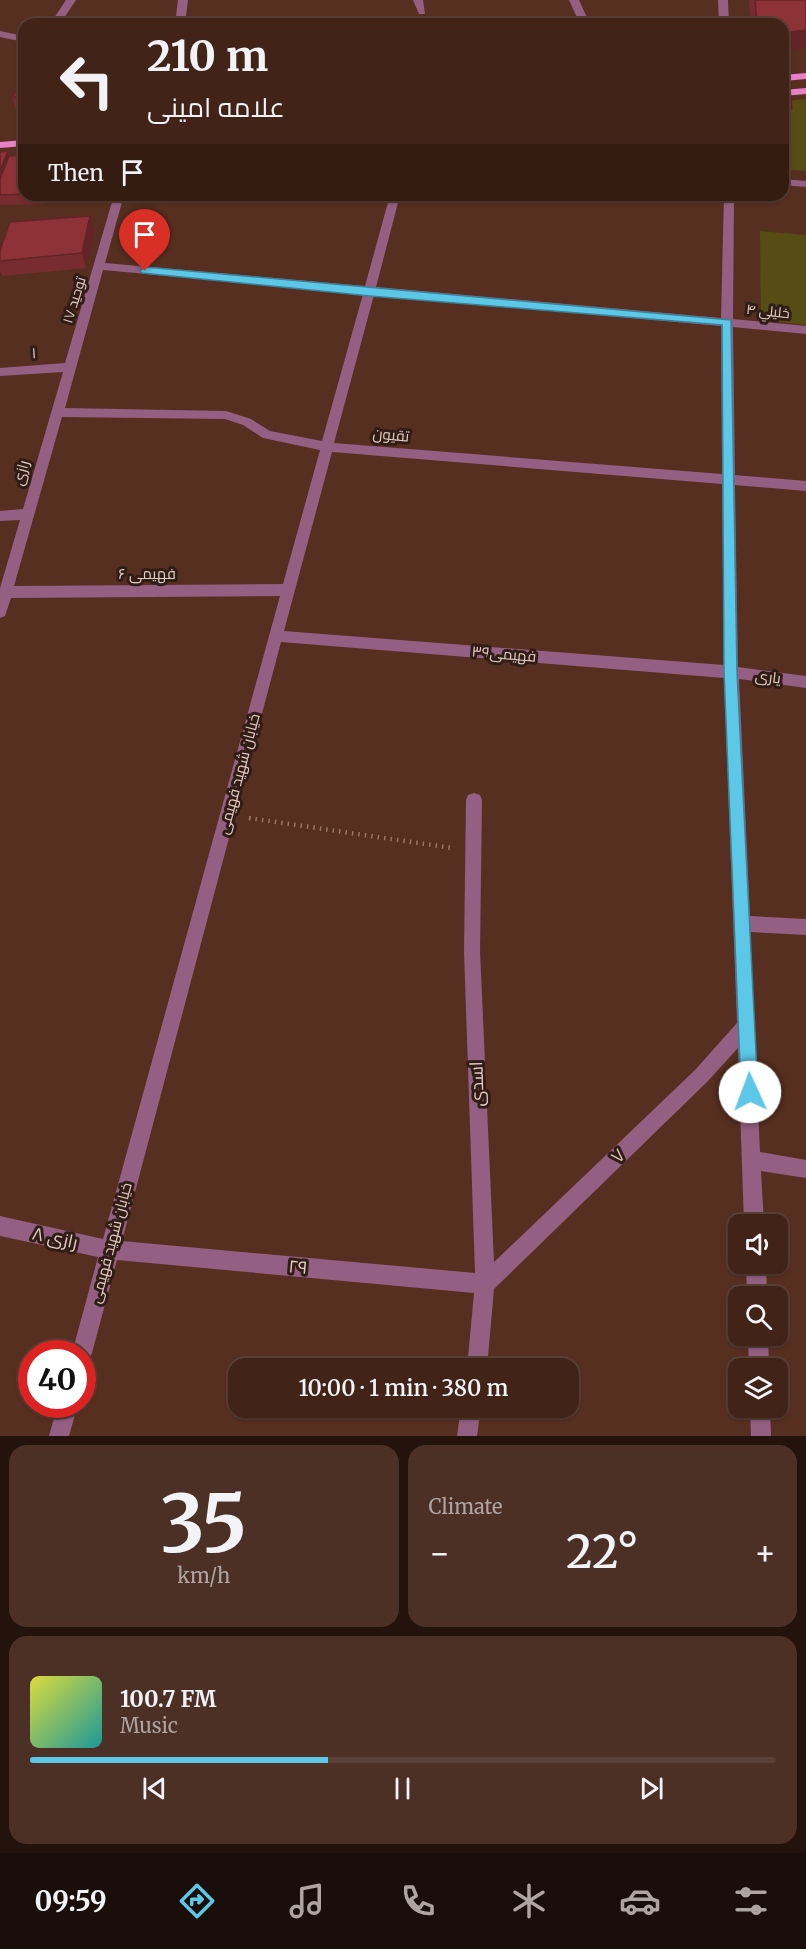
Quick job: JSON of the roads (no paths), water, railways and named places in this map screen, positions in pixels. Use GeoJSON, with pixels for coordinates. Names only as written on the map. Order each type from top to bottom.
{"type":"FeatureCollection","features":[{"type":"Feature","properties":{"kind":"main road"},"geometry":{"type":"LineString","coordinates":[[789,77],[806,76]]}},
{"type":"Feature","properties":{"kind":"main road"},"geometry":{"type":"LineString","coordinates":[[789,92],[806,91]]}},
{"type":"Feature","properties":{"kind":"main road"},"geometry":{"type":"LineString","coordinates":[[0,145],[18,144]]}},
{"type":"Feature","properties":{"kind":"street"},"geometry":{"type":"LineString","coordinates":[[59,18],[71,0]]}},
{"type":"Feature","properties":{"kind":"street"},"geometry":{"type":"LineString","coordinates":[[181,18],[183,0]]}},
{"type":"Feature","properties":{"kind":"street"},"geometry":{"type":"LineString","coordinates":[[418,0],[422,12]]}},
{"type":"Feature","properties":{"kind":"street"},"geometry":{"type":"LineString","coordinates":[[574,0],[582,18]]}},
{"type":"Feature","properties":{"kind":"street"},"geometry":{"type":"LineString","coordinates":[[723,0],[724,18]]}},
{"type":"Feature","properties":{"kind":"street"},"geometry":{"type":"LineString","coordinates":[[0,34],[18,38]]}},
{"type":"Feature","properties":{"kind":"street"},"geometry":{"type":"LineString","coordinates":[[789,183],[806,184]]}},
{"type":"Feature","properties":{"kind":"street","name":"توحید ۱۷"},"geometry":{"type":"LineString","coordinates":[[56,412],[117,201]]}},
{"type":"Feature","properties":{"kind":"street","name":"خیابان شهید فهیمی"},"geometry":{"type":"LineString","coordinates":[[86,1340],[393,201]]}},
{"type":"Feature","properties":{"kind":"street"},"geometry":{"type":"LineString","coordinates":[[729,201],[727,322],[731,672],[754,1214]]}},
{"type":"Feature","properties":{"kind":"street","name":"خليلي ۴"},"geometry":{"type":"LineString","coordinates":[[100,266],[370,293],[806,330]]}},
{"type":"Feature","properties":{"kind":"street","name":"۱"},"geometry":{"type":"LineString","coordinates":[[0,372],[70,367]]}},
{"type":"Feature","properties":{"kind":"street","name":"تقیون"},"geometry":{"type":"LineString","coordinates":[[56,412],[226,415],[247,422],[267,435],[328,447],[806,486]]}},
{"type":"Feature","properties":{"kind":"street","name":"رازی"},"geometry":{"type":"LineString","coordinates":[[0,612],[56,412]]}},
{"type":"Feature","properties":{"kind":"street"},"geometry":{"type":"LineString","coordinates":[[0,516],[27,514]]}},
{"type":"Feature","properties":{"kind":"street","name":"فهیمی ۶"},"geometry":{"type":"LineString","coordinates":[[6,592],[290,590]]}},
{"type":"Feature","properties":{"kind":"street","name":"فهیمی۳۹"},"geometry":{"type":"LineString","coordinates":[[277,636],[731,672]]}},
{"type":"Feature","properties":{"kind":"street","name":"یاری"},"geometry":{"type":"LineString","coordinates":[[731,672],[806,682]]}},
{"type":"Feature","properties":{"kind":"street","name":"اسدی"},"geometry":{"type":"LineString","coordinates":[[474,800],[473,963],[485,1284],[478,1358]]}},
{"type":"Feature","properties":{"kind":"street"},"geometry":{"type":"LineString","coordinates":[[741,924],[806,927]]}},
{"type":"Feature","properties":{"kind":"street","name":"۷"},"geometry":{"type":"LineString","coordinates":[[485,1284],[701,1076],[747,1025]]}},
{"type":"Feature","properties":{"kind":"street"},"geometry":{"type":"LineString","coordinates":[[753,1160],[806,1169]]}},
{"type":"Feature","properties":{"kind":"street","name":"رازی ۸"},"geometry":{"type":"LineString","coordinates":[[0,1226],[110,1250]]}},
{"type":"Feature","properties":{"kind":"street","name":"۲۹"},"geometry":{"type":"LineString","coordinates":[[110,1250],[485,1284]]}},
{"type":"Feature","properties":{"kind":"street"},"geometry":{"type":"LineString","coordinates":[[59,1436],[64,1418]]}},
{"type":"Feature","properties":{"kind":"street"},"geometry":{"type":"LineString","coordinates":[[467,1436],[469,1418]]}},
{"type":"Feature","properties":{"kind":"street"},"geometry":{"type":"LineString","coordinates":[[760,1418],[761,1436]]}}]}
